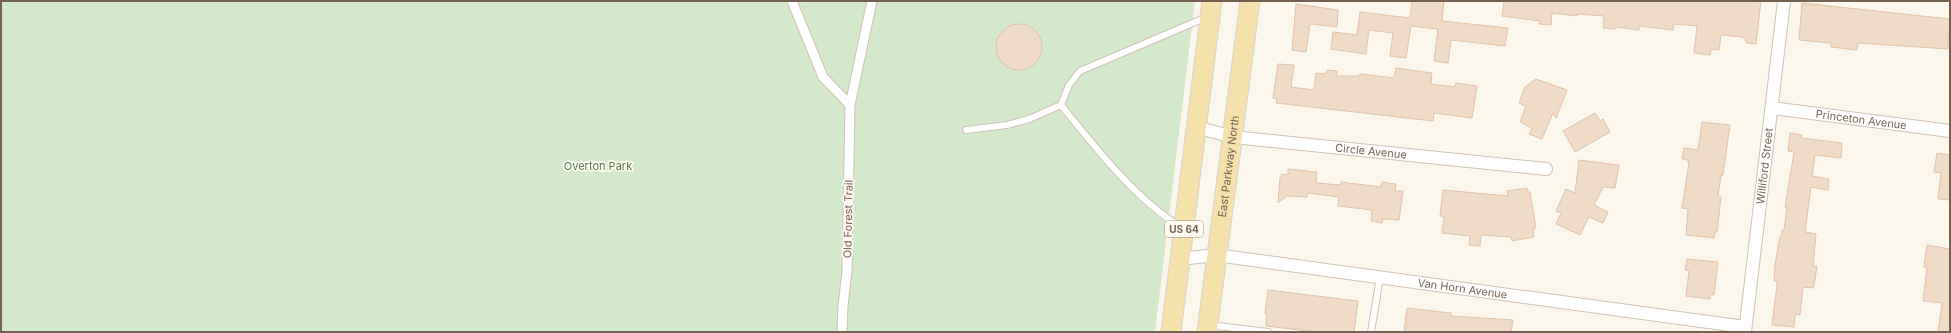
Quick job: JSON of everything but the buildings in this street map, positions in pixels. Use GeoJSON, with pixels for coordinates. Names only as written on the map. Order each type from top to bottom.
{"type":"FeatureCollection","features":[{"type":"Feature","properties":{"kind":"main road","name":"East Parkway North"},"geometry":{"type":"LineString","coordinates":[[1207,329],[1250,1]]}},
{"type":"Feature","properties":{"kind":"main road","name":"US 64"},"geometry":{"type":"LineString","coordinates":[[1171,332],[1211,8]]}},
{"type":"Feature","properties":{"kind":"street"},"geometry":{"type":"LineString","coordinates":[[792,1],[823,77],[850,105]]}},
{"type":"Feature","properties":{"kind":"street","name":"Old Forest Trail"},"geometry":{"type":"LineString","coordinates":[[842,332],[847,271],[850,105],[872,1]]}},
{"type":"Feature","properties":{"kind":"street","name":"Williford Street"},"geometry":{"type":"LineString","coordinates":[[1745,329],[1784,1]]}},
{"type":"Feature","properties":{"kind":"street","name":"Princeton Avenue"},"geometry":{"type":"LineString","coordinates":[[1772,108],[1950,131]]}},
{"type":"Feature","properties":{"kind":"street","name":"Circle Avenue"},"geometry":{"type":"LineString","coordinates":[[1196,127],[1233,137],[1546,169]]}},
{"type":"Feature","properties":{"kind":"street","name":"Van Horn Avenue"},"geometry":{"type":"LineString","coordinates":[[1180,259],[1216,255],[1745,329]]}},
{"type":"Feature","properties":{"kind":"lane"},"geometry":{"type":"LineString","coordinates":[[966,130],[1007,125],[1029,119],[1062,105],[1069,85],[1080,71],[1211,8]]}},
{"type":"Feature","properties":{"kind":"lane"},"geometry":{"type":"LineString","coordinates":[[1062,105],[1088,138],[1129,184],[1170,221],[1184,229]]}},
{"type":"Feature","properties":{"kind":"lane"},"geometry":{"type":"LineString","coordinates":[[1371,332],[1380,277]]}},
{"type":"Feature","properties":{"kind":"lane"},"geometry":{"type":"LineString","coordinates":[[1207,329],[1268,332]]}},
{"type":"Feature","properties":{"kind":"green space","name":"Overton Park"},"geometry":{"type":"Polygon","coordinates":[[[1,1],[1195,1],[1155,332],[1,332],[1,1]]]}}]}
